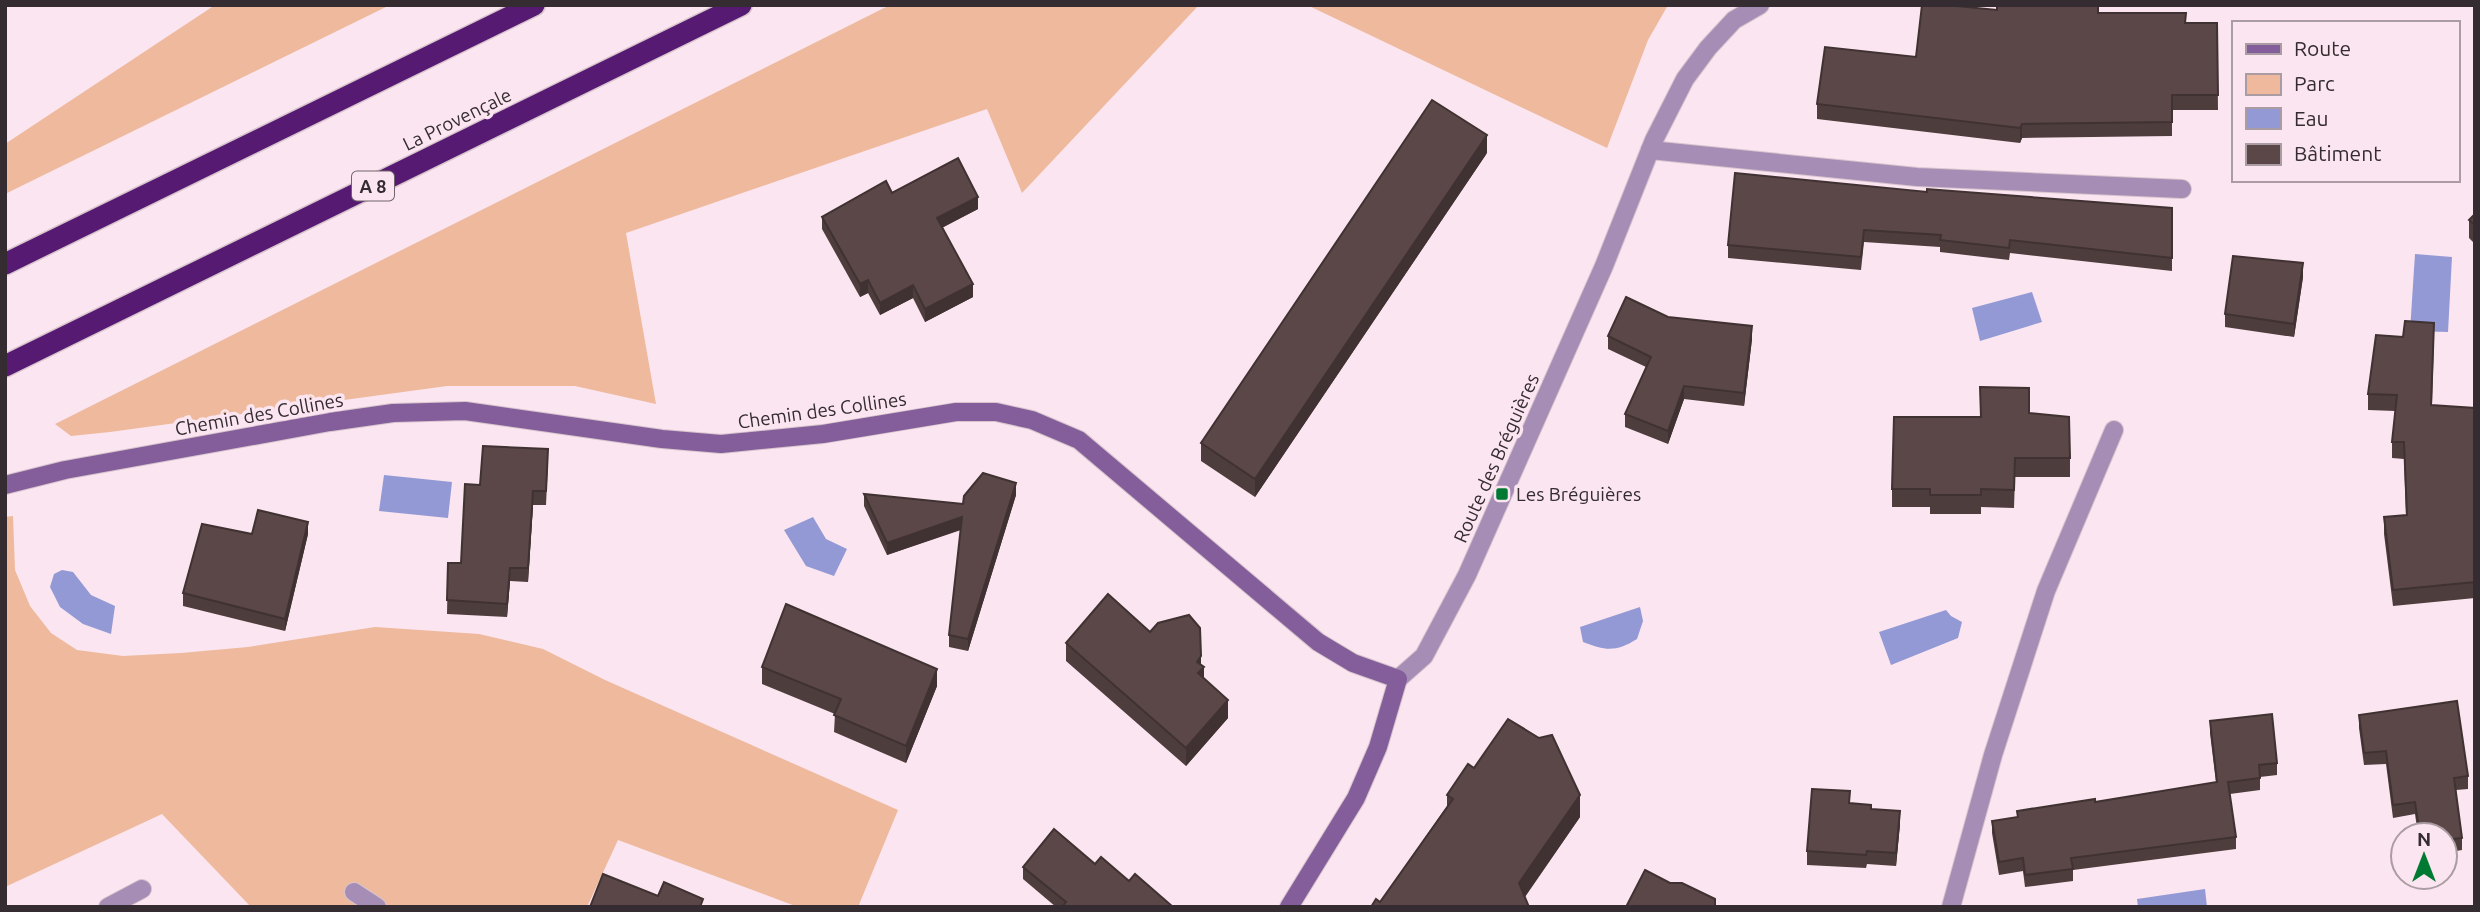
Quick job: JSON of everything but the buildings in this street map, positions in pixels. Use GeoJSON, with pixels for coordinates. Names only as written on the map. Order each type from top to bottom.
{"type":"FeatureCollection","features":[{"type":"Feature","properties":{"kind":"highway"},"geometry":{"type":"LineString","coordinates":[[5,264],[534,5]]}},
{"type":"Feature","properties":{"kind":"highway","name":"La Provençale"},"geometry":{"type":"LineString","coordinates":[[5,366],[741,5]]}},
{"type":"Feature","properties":{"kind":"street"},"geometry":{"type":"LineString","coordinates":[[1732,13],[1760,5]]}},
{"type":"Feature","properties":{"kind":"street","name":"Route des Bréguières"},"geometry":{"type":"LineString","coordinates":[[1398,679],[1424,656],[1466,575],[1604,266],[1650,150],[1685,79],[1732,13]]}},
{"type":"Feature","properties":{"kind":"street"},"geometry":{"type":"LineString","coordinates":[[1650,150],[1917,177],[2182,189]]}},
{"type":"Feature","properties":{"kind":"street","name":"Chemin des Collines"},"geometry":{"type":"LineString","coordinates":[[5,485],[65,470],[393,413],[465,411],[662,439],[721,444],[823,434],[956,412],[996,412],[1032,421],[1079,440],[1318,642],[1353,663],[1398,679]]}},
{"type":"Feature","properties":{"kind":"street"},"geometry":{"type":"LineString","coordinates":[[1951,907],[1993,755],[2046,590],[2114,430]]}},
{"type":"Feature","properties":{"kind":"street"},"geometry":{"type":"LineString","coordinates":[[1289,907],[1356,797],[1378,747],[1398,679]]}},
{"type":"Feature","properties":{"kind":"street"},"geometry":{"type":"LineString","coordinates":[[108,907],[142,889]]}},
{"type":"Feature","properties":{"kind":"street"},"geometry":{"type":"LineString","coordinates":[[354,892],[377,907]]}},
{"type":"Feature","properties":{"kind":"green space"},"geometry":{"type":"Polygon","coordinates":[[[215,5],[390,5],[5,194],[5,144],[215,5]]]}},
{"type":"Feature","properties":{"kind":"green space"},"geometry":{"type":"Polygon","coordinates":[[[890,5],[1199,5],[1022,193],[987,109],[626,233],[656,404],[575,386],[447,386],[71,436],[55,424],[890,5]]]}},
{"type":"Feature","properties":{"kind":"green space"},"geometry":{"type":"Polygon","coordinates":[[[1307,5],[1668,5],[1648,40],[1607,148],[1307,5]]]}},
{"type":"Feature","properties":{"kind":"green space"},"geometry":{"type":"Polygon","coordinates":[[[13,516],[15,570],[30,606],[51,633],[77,650],[123,656],[181,653],[248,647],[375,627],[479,634],[543,649],[605,680],[898,810],[858,907],[798,907],[618,840],[587,907],[251,907],[162,814],[5,887],[5,517],[13,516]]]}},
{"type":"Feature","properties":{"kind":"water"},"geometry":{"type":"Polygon","coordinates":[[[2415,254],[2452,257],[2448,332],[2410,331],[2415,254]]]}},
{"type":"Feature","properties":{"kind":"water"},"geometry":{"type":"Polygon","coordinates":[[[2032,292],[2042,322],[1980,341],[1972,308],[2032,292]]]}},
{"type":"Feature","properties":{"kind":"water"},"geometry":{"type":"Polygon","coordinates":[[[384,475],[452,482],[448,518],[379,511],[384,475]]]}},
{"type":"Feature","properties":{"kind":"water"},"geometry":{"type":"Polygon","coordinates":[[[813,517],[826,539],[847,549],[834,576],[806,566],[784,530],[813,517]]]}},
{"type":"Feature","properties":{"kind":"water"},"geometry":{"type":"Polygon","coordinates":[[[62,570],[73,572],[91,595],[115,606],[111,634],[83,624],[60,607],[50,587],[54,574],[62,570]]]}},
{"type":"Feature","properties":{"kind":"water"},"geometry":{"type":"Polygon","coordinates":[[[1640,607],[1643,621],[1637,639],[1611,649],[1583,642],[1580,627],[1640,607]]]}},
{"type":"Feature","properties":{"kind":"water"},"geometry":{"type":"Polygon","coordinates":[[[1946,610],[1962,622],[1958,638],[1891,665],[1879,632],[1946,610]]]}},
{"type":"Feature","properties":{"kind":"water"},"geometry":{"type":"Polygon","coordinates":[[[2205,889],[2207,907],[2138,907],[2137,899],[2205,889]]]}},
{"type":"Feature","properties":{"kind":"place","name":"Les Bréguières"},"geometry":{"type":"Point","coordinates":[1502,494]}}]}
